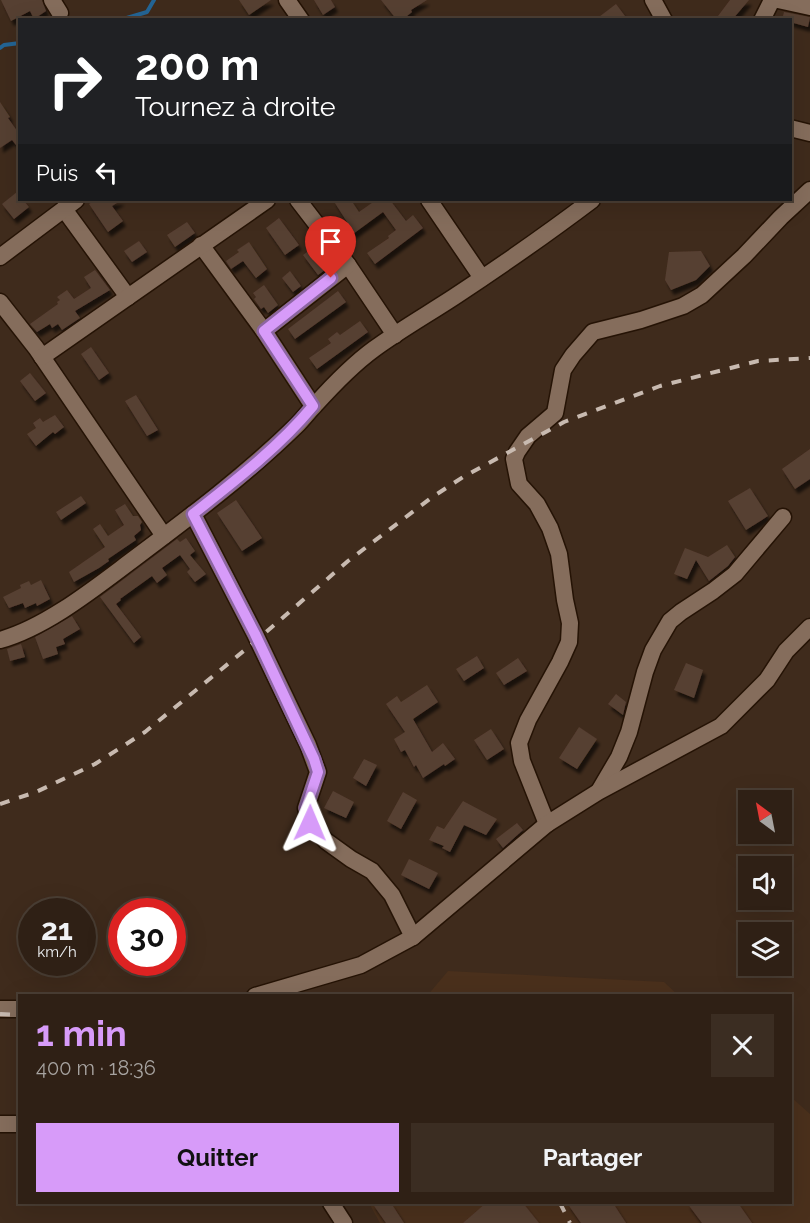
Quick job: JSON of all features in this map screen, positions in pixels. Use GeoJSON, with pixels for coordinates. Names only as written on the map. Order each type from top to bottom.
{"type":"FeatureCollection","features":[{"type":"Feature","properties":{"kind":"street"},"geometry":{"type":"LineString","coordinates":[[288,0],[300,18]]}},
{"type":"Feature","properties":{"kind":"street"},"geometry":{"type":"LineString","coordinates":[[653,0],[663,18]]}},
{"type":"Feature","properties":{"kind":"street"},"geometry":{"type":"LineString","coordinates":[[763,18],[772,0]]}},
{"type":"Feature","properties":{"kind":"street"},"geometry":{"type":"LineString","coordinates":[[778,0],[810,7]]}},
{"type":"Feature","properties":{"kind":"street"},"geometry":{"type":"LineString","coordinates":[[792,128],[810,133]]}},
{"type":"Feature","properties":{"kind":"street"},"geometry":{"type":"LineString","coordinates":[[547,824],[522,761],[519,743],[528,720],[569,642],[570,623],[559,554],[550,528],[537,504],[519,484],[514,459],[528,436],[555,413],[563,370],[593,332],[683,306],[702,295],[810,190]]}},
{"type":"Feature","properties":{"kind":"street"},"geometry":{"type":"LineString","coordinates":[[42,357],[266,201]]}},
{"type":"Feature","properties":{"kind":"street"},"geometry":{"type":"LineString","coordinates":[[299,201],[348,265],[395,335]]}},
{"type":"Feature","properties":{"kind":"street"},"geometry":{"type":"LineString","coordinates":[[430,201],[482,278]]}},
{"type":"Feature","properties":{"kind":"street"},"geometry":{"type":"LineString","coordinates":[[0,640],[12,637],[57,614],[164,536],[234,482],[274,447],[299,424],[313,406],[345,374],[374,349],[554,229],[591,201]]}},
{"type":"Feature","properties":{"kind":"street"},"geometry":{"type":"LineString","coordinates":[[0,257],[70,204],[128,297]]}},
{"type":"Feature","properties":{"kind":"street"},"geometry":{"type":"LineString","coordinates":[[201,245],[264,331],[313,406]]}},
{"type":"Feature","properties":{"kind":"street"},"geometry":{"type":"LineString","coordinates":[[264,331],[348,265]]}},
{"type":"Feature","properties":{"kind":"street"},"geometry":{"type":"LineString","coordinates":[[0,302],[42,357],[164,536]]}},
{"type":"Feature","properties":{"kind":"street"},"geometry":{"type":"LineString","coordinates":[[193,514],[255,634],[314,759],[318,772],[306,808],[310,823],[326,840],[372,871],[392,895],[413,937]]}},
{"type":"Feature","properties":{"kind":"street"},"geometry":{"type":"LineString","coordinates":[[598,792],[619,757],[629,732],[653,650],[670,621],[735,574],[783,517]]}},
{"type":"Feature","properties":{"kind":"street"},"geometry":{"type":"LineString","coordinates":[[262,994],[361,965],[413,937],[547,824],[598,792],[721,726],[767,680],[786,651],[810,627]]}},
{"type":"Feature","properties":{"kind":"street"},"geometry":{"type":"LineString","coordinates":[[0,1009],[18,1010]]}},
{"type":"Feature","properties":{"kind":"street"},"geometry":{"type":"LineString","coordinates":[[0,1124],[18,1124]]}},
{"type":"Feature","properties":{"kind":"street"},"geometry":{"type":"LineString","coordinates":[[332,1204],[343,1223]]}},
{"type":"Feature","properties":{"kind":"shaded area"},"geometry":{"type":"Polygon","coordinates":[[[448,971],[664,982],[677,994],[429,994],[448,971]]]}},
{"type":"Feature","properties":{"kind":"shaded area"},"geometry":{"type":"Polygon","coordinates":[[[792,1098],[810,1114],[810,1223],[380,1223],[370,1204],[792,1204],[792,1098]]]}},
{"type":"Feature","properties":{"kind":"building"},"geometry":{"type":"Polygon","coordinates":[[[1,0],[42,0],[46,11],[34,18],[30,11],[11,21],[1,0]]]}},
{"type":"Feature","properties":{"kind":"building"},"geometry":{"type":"Polygon","coordinates":[[[239,0],[271,0],[249,15],[239,0]]]}},
{"type":"Feature","properties":{"kind":"building"},"geometry":{"type":"Polygon","coordinates":[[[314,0],[331,0],[335,7],[323,15],[314,0]]]}},
{"type":"Feature","properties":{"kind":"building"},"geometry":{"type":"Polygon","coordinates":[[[381,0],[427,0],[411,10],[412,12],[404,18],[395,18],[381,0]]]}},
{"type":"Feature","properties":{"kind":"building"},"geometry":{"type":"Polygon","coordinates":[[[730,0],[749,0],[734,18],[716,18],[730,0]]]}},
{"type":"Feature","properties":{"kind":"building"},"geometry":{"type":"Polygon","coordinates":[[[616,4],[626,18],[598,18],[616,4]]]}},
{"type":"Feature","properties":{"kind":"building"},"geometry":{"type":"Polygon","coordinates":[[[784,12],[810,17],[808,27],[792,23],[792,18],[782,18],[784,12]]]}},
{"type":"Feature","properties":{"kind":"building"},"geometry":{"type":"Polygon","coordinates":[[[0,102],[18,132],[18,148],[12,140],[0,148],[0,102]]]}},
{"type":"Feature","properties":{"kind":"building"},"geometry":{"type":"Polygon","coordinates":[[[17,192],[18,201],[24,201],[29,207],[14,219],[2,204],[17,192]]]}},
{"type":"Feature","properties":{"kind":"building"},"geometry":{"type":"Polygon","coordinates":[[[94,201],[120,201],[112,206],[123,221],[108,232],[89,204],[94,201]]]}},
{"type":"Feature","properties":{"kind":"building"},"geometry":{"type":"Polygon","coordinates":[[[334,201],[352,201],[359,212],[375,201],[391,201],[406,221],[413,215],[423,228],[375,264],[367,253],[389,238],[388,236],[396,230],[383,212],[353,234],[345,223],[347,222],[334,201]]]}},
{"type":"Feature","properties":{"kind":"building"},"geometry":{"type":"Polygon","coordinates":[[[279,218],[299,245],[285,255],[266,228],[279,218]]]}},
{"type":"Feature","properties":{"kind":"building"},"geometry":{"type":"Polygon","coordinates":[[[187,222],[195,233],[175,247],[167,235],[187,222]]]}},
{"type":"Feature","properties":{"kind":"building"},"geometry":{"type":"Polygon","coordinates":[[[139,241],[147,252],[132,262],[124,251],[139,241]]]}},
{"type":"Feature","properties":{"kind":"building"},"geometry":{"type":"Polygon","coordinates":[[[249,242],[267,269],[256,278],[243,261],[231,269],[226,261],[249,242]]]}},
{"type":"Feature","properties":{"kind":"building"},"geometry":{"type":"Polygon","coordinates":[[[314,247],[329,267],[318,275],[303,255],[314,247]]]}},
{"type":"Feature","properties":{"kind":"building"},"geometry":{"type":"Polygon","coordinates":[[[701,251],[710,266],[696,280],[671,290],[665,280],[669,252],[701,251]]]}},
{"type":"Feature","properties":{"kind":"building"},"geometry":{"type":"Polygon","coordinates":[[[95,270],[110,290],[75,311],[80,318],[62,330],[58,324],[52,328],[50,324],[37,332],[30,324],[58,304],[60,300],[57,297],[67,290],[74,299],[91,288],[84,277],[95,270]]]}},
{"type":"Feature","properties":{"kind":"building"},"geometry":{"type":"Polygon","coordinates":[[[290,271],[301,286],[293,292],[282,278],[290,271]]]}},
{"type":"Feature","properties":{"kind":"building"},"geometry":{"type":"Polygon","coordinates":[[[264,285],[278,305],[268,313],[264,307],[261,309],[253,293],[264,285]]]}},
{"type":"Feature","properties":{"kind":"building"},"geometry":{"type":"Polygon","coordinates":[[[338,291],[346,302],[295,339],[288,329],[338,291]]]}},
{"type":"Feature","properties":{"kind":"building"},"geometry":{"type":"Polygon","coordinates":[[[360,321],[368,332],[317,369],[309,358],[331,343],[328,339],[337,332],[340,335],[360,321]]]}},
{"type":"Feature","properties":{"kind":"building"},"geometry":{"type":"Polygon","coordinates":[[[91,347],[109,373],[99,380],[81,354],[91,347]]]}},
{"type":"Feature","properties":{"kind":"building"},"geometry":{"type":"Polygon","coordinates":[[[30,373],[46,393],[35,401],[20,381],[30,373]]]}},
{"type":"Feature","properties":{"kind":"building"},"geometry":{"type":"Polygon","coordinates":[[[136,395],[158,430],[147,436],[125,401],[136,395]]]}},
{"type":"Feature","properties":{"kind":"building"},"geometry":{"type":"Polygon","coordinates":[[[55,415],[64,427],[55,434],[53,432],[36,446],[27,434],[36,428],[33,423],[40,418],[43,422],[55,415]]]}},
{"type":"Feature","properties":{"kind":"building"},"geometry":{"type":"Polygon","coordinates":[[[810,449],[810,479],[795,489],[782,469],[810,449]]]}},
{"type":"Feature","properties":{"kind":"building"},"geometry":{"type":"Polygon","coordinates":[[[750,488],[768,516],[746,530],[728,501],[750,488]]]}},
{"type":"Feature","properties":{"kind":"building"},"geometry":{"type":"Polygon","coordinates":[[[81,496],[86,503],[61,520],[56,512],[81,496]]]}},
{"type":"Feature","properties":{"kind":"building"},"geometry":{"type":"Polygon","coordinates":[[[236,500],[262,538],[242,551],[217,513],[236,500]]]}},
{"type":"Feature","properties":{"kind":"building"},"geometry":{"type":"Polygon","coordinates":[[[125,504],[133,516],[138,516],[142,522],[141,530],[134,536],[136,540],[99,568],[74,582],[69,572],[105,547],[93,529],[100,524],[108,536],[124,525],[115,510],[125,504]]]}},
{"type":"Feature","properties":{"kind":"building"},"geometry":{"type":"Polygon","coordinates":[[[186,538],[195,551],[190,555],[206,574],[195,582],[187,572],[190,569],[180,555],[162,568],[167,575],[157,583],[152,576],[120,599],[116,604],[141,637],[134,643],[100,597],[177,539],[180,542],[186,538]]]}},
{"type":"Feature","properties":{"kind":"building"},"geometry":{"type":"Polygon","coordinates":[[[727,545],[735,557],[728,566],[709,581],[696,560],[687,579],[674,574],[685,548],[708,557],[727,545]]]}},
{"type":"Feature","properties":{"kind":"building"},"geometry":{"type":"Polygon","coordinates":[[[41,580],[50,599],[37,606],[36,603],[25,608],[23,603],[9,608],[3,597],[21,588],[20,585],[29,581],[31,585],[41,580]]]}},
{"type":"Feature","properties":{"kind":"building"},"geometry":{"type":"Polygon","coordinates":[[[72,616],[80,629],[63,639],[65,644],[56,647],[58,654],[43,659],[35,637],[72,616]]]}},
{"type":"Feature","properties":{"kind":"building"},"geometry":{"type":"Polygon","coordinates":[[[21,644],[25,657],[10,661],[7,649],[21,644]]]}},
{"type":"Feature","properties":{"kind":"building"},"geometry":{"type":"Polygon","coordinates":[[[477,656],[484,668],[464,681],[456,669],[477,656]]]}},
{"type":"Feature","properties":{"kind":"building"},"geometry":{"type":"Polygon","coordinates":[[[518,658],[527,671],[504,685],[496,673],[518,658]]]}},
{"type":"Feature","properties":{"kind":"building"},"geometry":{"type":"Polygon","coordinates":[[[686,663],[703,670],[694,698],[674,690],[686,663]]]}},
{"type":"Feature","properties":{"kind":"building"},"geometry":{"type":"Polygon","coordinates":[[[427,685],[438,702],[413,719],[432,752],[443,743],[455,759],[423,778],[405,750],[401,752],[394,739],[405,732],[386,704],[397,696],[401,702],[427,685]]]}},
{"type":"Feature","properties":{"kind":"building"},"geometry":{"type":"Polygon","coordinates":[[[616,694],[626,702],[623,715],[608,704],[616,694]]]}},
{"type":"Feature","properties":{"kind":"building"},"geometry":{"type":"Polygon","coordinates":[[[579,727],[597,739],[577,769],[559,758],[579,727]]]}},
{"type":"Feature","properties":{"kind":"building"},"geometry":{"type":"Polygon","coordinates":[[[491,729],[504,749],[487,760],[474,740],[491,729]]]}},
{"type":"Feature","properties":{"kind":"building"},"geometry":{"type":"Polygon","coordinates":[[[364,759],[377,765],[366,786],[353,778],[364,759]]]}},
{"type":"Feature","properties":{"kind":"building"},"geometry":{"type":"Polygon","coordinates":[[[333,791],[354,802],[346,818],[324,808],[333,791]]]}},
{"type":"Feature","properties":{"kind":"building"},"geometry":{"type":"Polygon","coordinates":[[[403,792],[417,800],[401,829],[387,821],[403,792]]]}},
{"type":"Feature","properties":{"kind":"building"},"geometry":{"type":"Polygon","coordinates":[[[463,801],[497,819],[486,835],[464,825],[450,852],[442,848],[444,846],[429,840],[437,826],[444,829],[463,801]]]}},
{"type":"Feature","properties":{"kind":"building"},"geometry":{"type":"Polygon","coordinates":[[[517,823],[523,830],[503,848],[496,839],[517,823]]]}},
{"type":"Feature","properties":{"kind":"building"},"geometry":{"type":"Polygon","coordinates":[[[409,859],[438,873],[429,889],[401,875],[409,859]]]}},
{"type":"Feature","properties":{"kind":"building"},"geometry":{"type":"Polygon","coordinates":[[[373,1204],[392,1204],[404,1223],[386,1223],[373,1204]]]}},
{"type":"Feature","properties":{"kind":"building"},"geometry":{"type":"Polygon","coordinates":[[[485,1204],[524,1204],[539,1223],[463,1223],[485,1204]]]}},
{"type":"Feature","properties":{"kind":"building"},"geometry":{"type":"Polygon","coordinates":[[[568,1204],[614,1204],[626,1223],[581,1223],[568,1204]]]}},
{"type":"Feature","properties":{"kind":"building"},"geometry":{"type":"Polygon","coordinates":[[[688,1204],[739,1204],[752,1223],[702,1223],[688,1204]]]}},
{"type":"Feature","properties":{"kind":"waterway"},"geometry":{"type":"LineString","coordinates":[[127,18],[147,12],[154,0]]}},
{"type":"Feature","properties":{"kind":"waterway"},"geometry":{"type":"LineString","coordinates":[[0,48],[4,45],[18,43]]}},
{"type":"Feature","properties":{"kind":"railway"},"geometry":{"type":"LineString","coordinates":[[0,804],[36,792],[95,764],[145,732],[348,561],[431,498],[463,477],[564,422],[660,386],[758,361],[810,358]]}},
{"type":"Feature","properties":{"kind":"railway"},"geometry":{"type":"LineString","coordinates":[[0,1014],[18,1015]]}},
{"type":"Feature","properties":{"kind":"railway"},"geometry":{"type":"LineString","coordinates":[[560,1204],[570,1223]]}},
{"type":"Feature","properties":{"kind":"route"},"geometry":{"type":"LineString","coordinates":[[310,823],[306,808],[318,772],[314,759],[255,634],[193,514],[274,447],[299,424],[313,406],[264,331],[331,278]]}}]}
